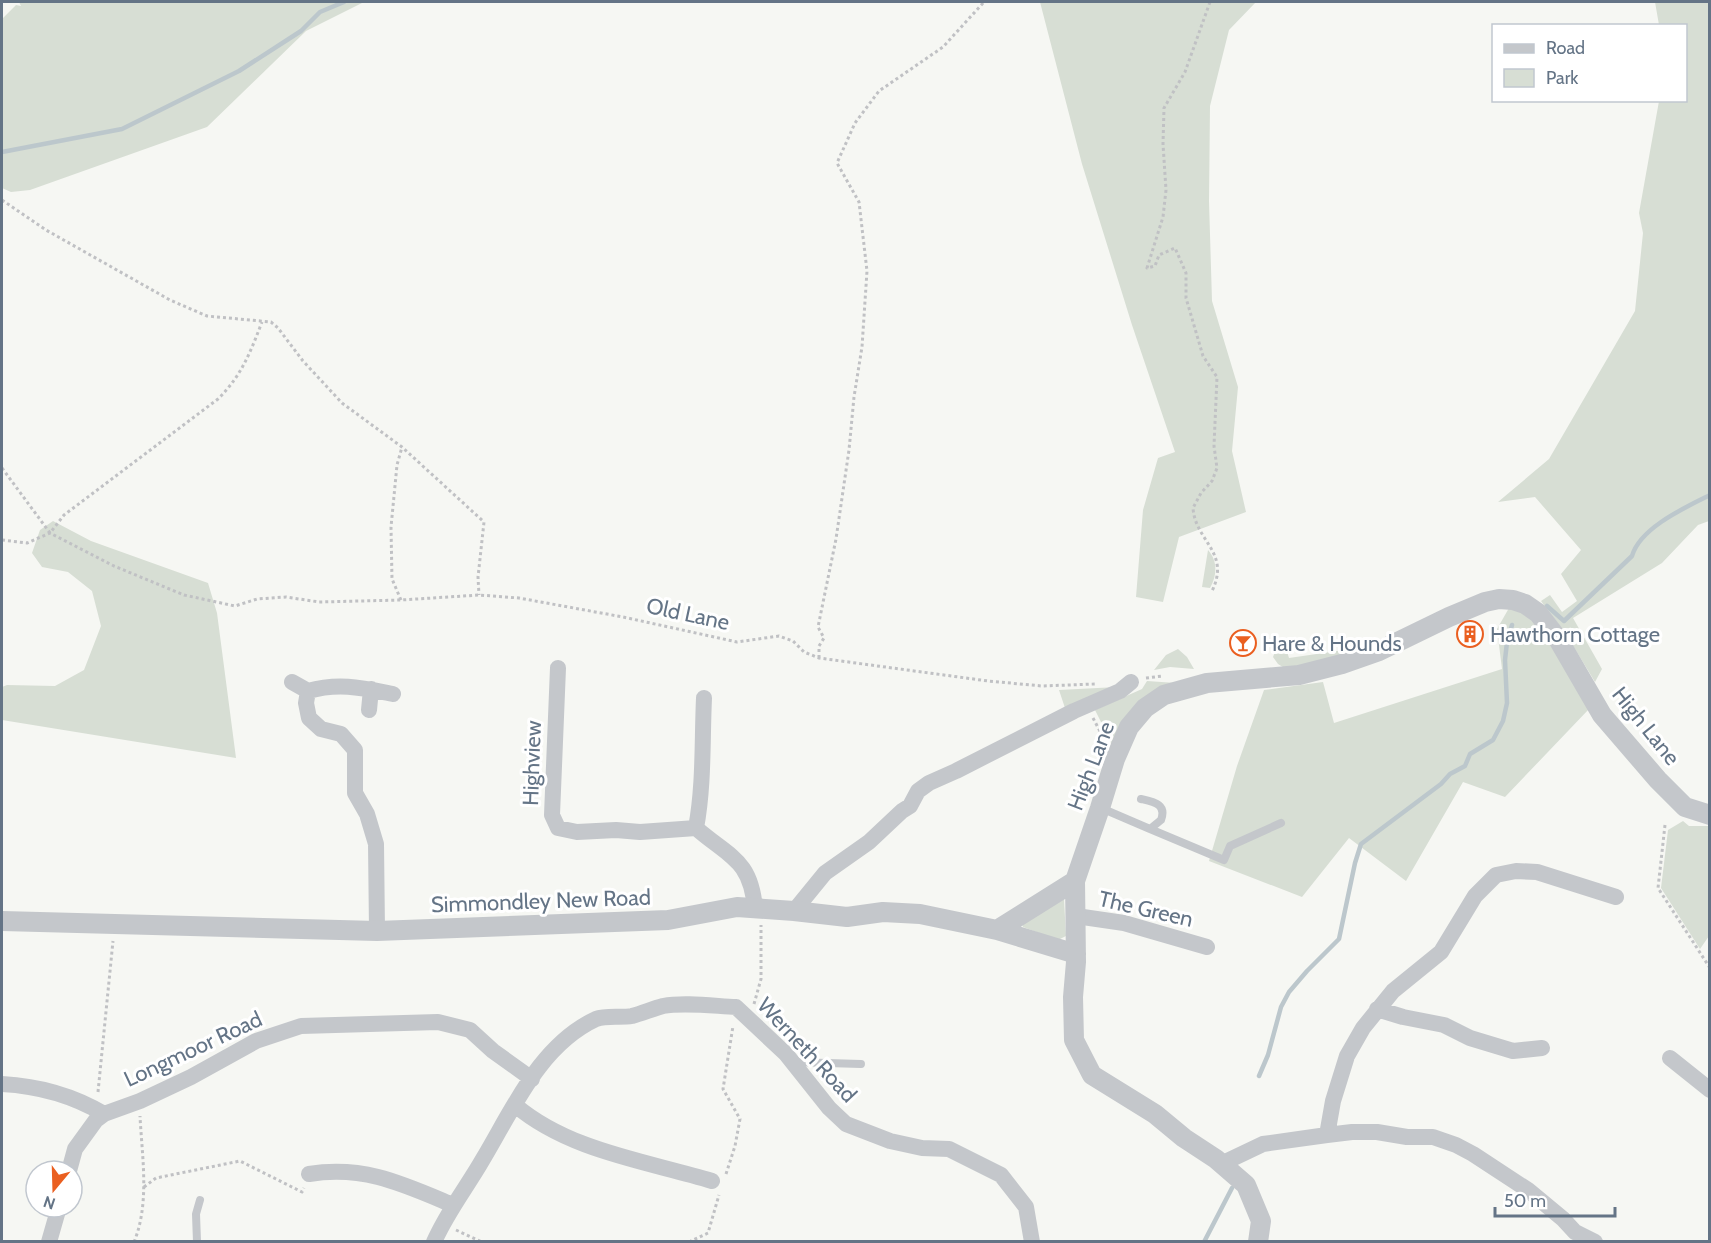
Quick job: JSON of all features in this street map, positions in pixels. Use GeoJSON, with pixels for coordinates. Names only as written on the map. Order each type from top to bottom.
{"type":"FeatureCollection","features":[{"type":"Feature","properties":{"kind":"street","name":"High Lane"},"geometry":{"type":"LineString","coordinates":[[1075,881],[1115,759],[1128,727],[1145,708],[1164,695],[1207,683],[1299,675],[1342,664],[1379,651],[1485,602],[1499,599],[1525,604],[1538,613],[1558,639],[1602,715],[1685,807],[1710,815]]}},
{"type":"Feature","properties":{"kind":"street","name":"Highview"},"geometry":{"type":"LineString","coordinates":[[558,668],[552,815],[558,828],[577,832],[616,830],[656,832],[696,828]]}},
{"type":"Feature","properties":{"kind":"street"},"geometry":{"type":"LineString","coordinates":[[292,682],[308,691],[321,687],[351,685],[393,694]]}},
{"type":"Feature","properties":{"kind":"street"},"geometry":{"type":"LineString","coordinates":[[794,911],[825,873],[869,842],[910,806],[918,792],[929,783],[1086,705],[1120,691],[1131,682]]}},
{"type":"Feature","properties":{"kind":"street"},"geometry":{"type":"LineString","coordinates":[[369,710],[371,689]]}},
{"type":"Feature","properties":{"kind":"street"},"geometry":{"type":"LineString","coordinates":[[308,691],[306,703],[309,718],[321,729],[341,734],[355,750],[355,793],[367,814],[376,844],[377,931]]}},
{"type":"Feature","properties":{"kind":"street"},"geometry":{"type":"LineString","coordinates":[[704,698],[701,800],[696,828],[733,855],[748,874],[759,908]]}},
{"type":"Feature","properties":{"kind":"street"},"geometry":{"type":"LineString","coordinates":[[1327,1135],[1333,1101],[1347,1056],[1362,1028],[1393,991],[1441,952],[1475,896],[1496,875],[1516,871],[1537,872],[1616,897]]}},
{"type":"Feature","properties":{"kind":"street"},"geometry":{"type":"LineString","coordinates":[[1075,881],[1074,1040],[1092,1075],[1155,1114],[1246,1185],[1262,1221],[1258,1242]]}},
{"type":"Feature","properties":{"kind":"street"},"geometry":{"type":"LineString","coordinates":[[997,930],[1075,881]]}},
{"type":"Feature","properties":{"kind":"street","name":"Simmondley New Road"},"geometry":{"type":"LineString","coordinates":[[2,921],[377,931],[668,920],[737,907],[847,917],[883,912],[920,914],[997,930],[1076,954]]}},
{"type":"Feature","properties":{"kind":"street","name":"The Green"},"geometry":{"type":"LineString","coordinates":[[1076,916],[1124,923],[1207,947]]}},
{"type":"Feature","properties":{"kind":"street","name":"Werneth Road"},"geometry":{"type":"LineString","coordinates":[[434,1242],[453,1205],[532,1078],[568,1036],[598,1018],[631,1016],[665,1006],[736,1007],[792,1062],[829,1108],[846,1124],[890,1142],[922,1148],[949,1149],[1001,1175],[1026,1208],[1032,1242]]}},
{"type":"Feature","properties":{"kind":"street"},"geometry":{"type":"LineString","coordinates":[[1377,1009],[1402,1017],[1444,1025],[1470,1038],[1513,1051],[1542,1048]]}},
{"type":"Feature","properties":{"kind":"street","name":"Longmoor Road"},"geometry":{"type":"LineString","coordinates":[[72,1159],[75,1149],[100,1112],[140,1101],[191,1077],[256,1041],[301,1026],[438,1022],[470,1030],[493,1051],[532,1078]]}},
{"type":"Feature","properties":{"kind":"street"},"geometry":{"type":"LineString","coordinates":[[1670,1058],[1710,1090]]}},
{"type":"Feature","properties":{"kind":"street"},"geometry":{"type":"LineString","coordinates":[[2,1084],[37,1087],[71,1097],[100,1112]]}},
{"type":"Feature","properties":{"kind":"street"},"geometry":{"type":"LineString","coordinates":[[515,1105],[545,1128],[573,1140],[719,1184]]}},
{"type":"Feature","properties":{"kind":"street"},"geometry":{"type":"LineString","coordinates":[[1221,1164],[1263,1144],[1327,1135],[1377,1132],[1407,1137],[1434,1137],[1456,1145],[1528,1190],[1575,1232],[1595,1242]]}},
{"type":"Feature","properties":{"kind":"street"},"geometry":{"type":"LineString","coordinates":[[309,1174],[331,1170],[390,1179],[453,1205]]}},
{"type":"Feature","properties":{"kind":"street"},"geometry":{"type":"LineString","coordinates":[[49,1242],[56,1219]]}},
{"type":"Feature","properties":{"kind":"street"},"geometry":{"type":"LineString","coordinates":[[1561,1242],[1568,1226]]}},
{"type":"Feature","properties":{"kind":"lane"},"geometry":{"type":"LineString","coordinates":[[1141,799],[1161,805],[1161,820],[1150,829]]}},
{"type":"Feature","properties":{"kind":"lane"},"geometry":{"type":"LineString","coordinates":[[1100,808],[1224,860],[1230,846],[1281,823]]}},
{"type":"Feature","properties":{"kind":"lane"},"geometry":{"type":"LineString","coordinates":[[792,1062],[861,1064]]}},
{"type":"Feature","properties":{"kind":"lane"},"geometry":{"type":"LineString","coordinates":[[197,1242],[196,1214],[201,1200]]}},
{"type":"Feature","properties":{"kind":"path"},"geometry":{"type":"LineString","coordinates":[[819,658],[819,646],[824,638],[818,627],[836,538],[849,450],[862,346],[867,271],[859,202],[837,163],[855,123],[879,91],[943,47],[984,2]]}},
{"type":"Feature","properties":{"kind":"path"},"geometry":{"type":"LineString","coordinates":[[1210,2],[1185,72],[1164,108],[1163,144],[1166,190],[1163,217],[1147,268],[1155,266],[1159,255],[1175,248],[1186,273],[1186,297],[1203,356],[1217,377],[1214,446],[1217,468],[1212,481],[1201,493],[1193,508],[1196,521],[1209,544],[1217,565],[1217,580],[1212,591]]}},
{"type":"Feature","properties":{"kind":"path"},"geometry":{"type":"LineString","coordinates":[[2,200],[46,230],[170,300],[207,316],[271,322],[303,362],[342,403],[402,447],[484,522],[478,577],[479,595]]}},
{"type":"Feature","properties":{"kind":"path"},"geometry":{"type":"LineString","coordinates":[[2,540],[27,543],[50,533],[64,515],[218,399],[234,383],[251,352],[262,322]]}},
{"type":"Feature","properties":{"kind":"path"},"geometry":{"type":"LineString","coordinates":[[401,600],[393,579],[391,527],[402,447]]}},
{"type":"Feature","properties":{"kind":"path"},"geometry":{"type":"LineString","coordinates":[[2,468],[50,533]]}},
{"type":"Feature","properties":{"kind":"path","name":"Old Lane"},"geometry":{"type":"LineString","coordinates":[[50,533],[114,566],[184,596],[235,606],[257,598],[286,597],[319,602],[479,595],[519,598],[623,617],[737,642],[779,636],[793,641],[804,652],[819,658],[1041,686],[1096,684]]}},
{"type":"Feature","properties":{"kind":"path"},"geometry":{"type":"LineString","coordinates":[[1131,682],[1148,677],[1169,676]]}},
{"type":"Feature","properties":{"kind":"path"},"geometry":{"type":"LineString","coordinates":[[1086,705],[1115,759]]}},
{"type":"Feature","properties":{"kind":"path"},"geometry":{"type":"LineString","coordinates":[[1665,825],[1658,888],[1710,968]]}},
{"type":"Feature","properties":{"kind":"path"},"geometry":{"type":"LineString","coordinates":[[751,1020],[761,979],[759,908]]}},
{"type":"Feature","properties":{"kind":"path"},"geometry":{"type":"LineString","coordinates":[[100,1112],[115,924]]}},
{"type":"Feature","properties":{"kind":"path"},"geometry":{"type":"LineString","coordinates":[[689,1242],[708,1233],[719,1184],[735,1146],[740,1119],[723,1089],[736,1007]]}},
{"type":"Feature","properties":{"kind":"path"},"geometry":{"type":"LineString","coordinates":[[134,1242],[140,1227],[144,1187],[140,1101]]}},
{"type":"Feature","properties":{"kind":"path"},"geometry":{"type":"LineString","coordinates":[[144,1187],[156,1178],[240,1161],[302,1192],[309,1174]]}},
{"type":"Feature","properties":{"kind":"path"},"geometry":{"type":"LineString","coordinates":[[442,1224],[482,1242]]}},
{"type":"Feature","properties":{"kind":"green space"},"geometry":{"type":"Polygon","coordinates":[[[19,2],[364,2],[306,31],[207,127],[30,190],[11,192],[2,188],[2,19],[16,5],[21,6],[19,2]]]}},
{"type":"Feature","properties":{"kind":"green space"},"geometry":{"type":"Polygon","coordinates":[[[1040,2],[1256,2],[1229,30],[1210,106],[1209,201],[1212,301],[1238,387],[1232,451],[1246,512],[1179,537],[1163,602],[1136,597],[1143,510],[1158,458],[1175,452],[1132,325],[1082,164],[1040,2]]]}},
{"type":"Feature","properties":{"kind":"green space"},"geometry":{"type":"Polygon","coordinates":[[[1655,2],[1709,2],[1709,521],[1698,525],[1662,563],[1573,618],[1602,669],[1595,682],[1566,634],[1541,601],[1550,595],[1562,612],[1577,601],[1561,574],[1581,550],[1535,497],[1498,502],[1549,459],[1635,311],[1643,233],[1639,213],[1659,102],[1687,102],[1687,24],[1659,24],[1655,2]]]}},
{"type":"Feature","properties":{"kind":"green space"},"geometry":{"type":"Polygon","coordinates":[[[53,521],[91,541],[208,583],[217,613],[236,758],[2,720],[2,687],[7,685],[55,686],[84,670],[101,626],[92,591],[68,572],[42,567],[32,553],[40,530],[53,521]]]}},
{"type":"Feature","properties":{"kind":"green space"},"geometry":{"type":"Polygon","coordinates":[[[1208,550],[1214,559],[1215,569],[1210,588],[1202,587],[1208,550]]]}},
{"type":"Feature","properties":{"kind":"green space"},"geometry":{"type":"Polygon","coordinates":[[[1509,608],[1537,621],[1589,709],[1505,797],[1463,782],[1406,881],[1349,838],[1302,897],[1209,861],[1237,766],[1264,690],[1323,682],[1334,723],[1502,669],[1497,629],[1509,608]]]}},
{"type":"Feature","properties":{"kind":"green space"},"geometry":{"type":"Polygon","coordinates":[[[1283,638],[1289,658],[1344,650],[1345,656],[1286,669],[1273,657],[1280,639],[1283,638]]]}},
{"type":"Feature","properties":{"kind":"green space"},"geometry":{"type":"Polygon","coordinates":[[[1178,649],[1187,657],[1194,669],[1170,667],[1154,670],[1166,655],[1178,649]]]}},
{"type":"Feature","properties":{"kind":"green space"},"geometry":{"type":"Polygon","coordinates":[[[1147,681],[1176,683],[1114,748],[1095,710],[1142,689],[1147,681]]]}},
{"type":"Feature","properties":{"kind":"green space"},"geometry":{"type":"Polygon","coordinates":[[[1117,687],[1066,711],[1059,690],[1117,687]]]}},
{"type":"Feature","properties":{"kind":"green space"},"geometry":{"type":"Polygon","coordinates":[[[1683,821],[1689,826],[1709,826],[1709,936],[1700,949],[1661,888],[1668,830],[1683,821]]]}},
{"type":"Feature","properties":{"kind":"green space"},"geometry":{"type":"Polygon","coordinates":[[[1064,899],[1066,936],[1058,940],[1023,927],[1022,923],[1064,899]]]}},
{"type":"Feature","properties":{"kind":"waterway"},"geometry":{"type":"LineString","coordinates":[[2,152],[122,129],[239,71],[301,31],[320,12],[344,2]]}},
{"type":"Feature","properties":{"kind":"waterway"},"geometry":{"type":"LineString","coordinates":[[1547,606],[1564,621],[1632,556],[1644,536],[1653,528],[1710,495]]}},
{"type":"Feature","properties":{"kind":"waterway"},"geometry":{"type":"LineString","coordinates":[[1259,1076],[1268,1055],[1281,1007],[1289,992],[1339,939],[1361,844],[1441,784],[1450,774],[1465,766],[1470,754],[1493,740],[1503,721],[1507,703],[1505,660],[1512,625]]}},
{"type":"Feature","properties":{"kind":"waterway"},"geometry":{"type":"LineString","coordinates":[[1204,1242],[1232,1188]]}},
{"type":"Feature","properties":{"kind":"place","name":"Hawthorn Cottage"},"geometry":{"type":"Point","coordinates":[1470,634]}},
{"type":"Feature","properties":{"kind":"place","name":"Hare & Hounds"},"geometry":{"type":"Point","coordinates":[1243,643]}}]}
